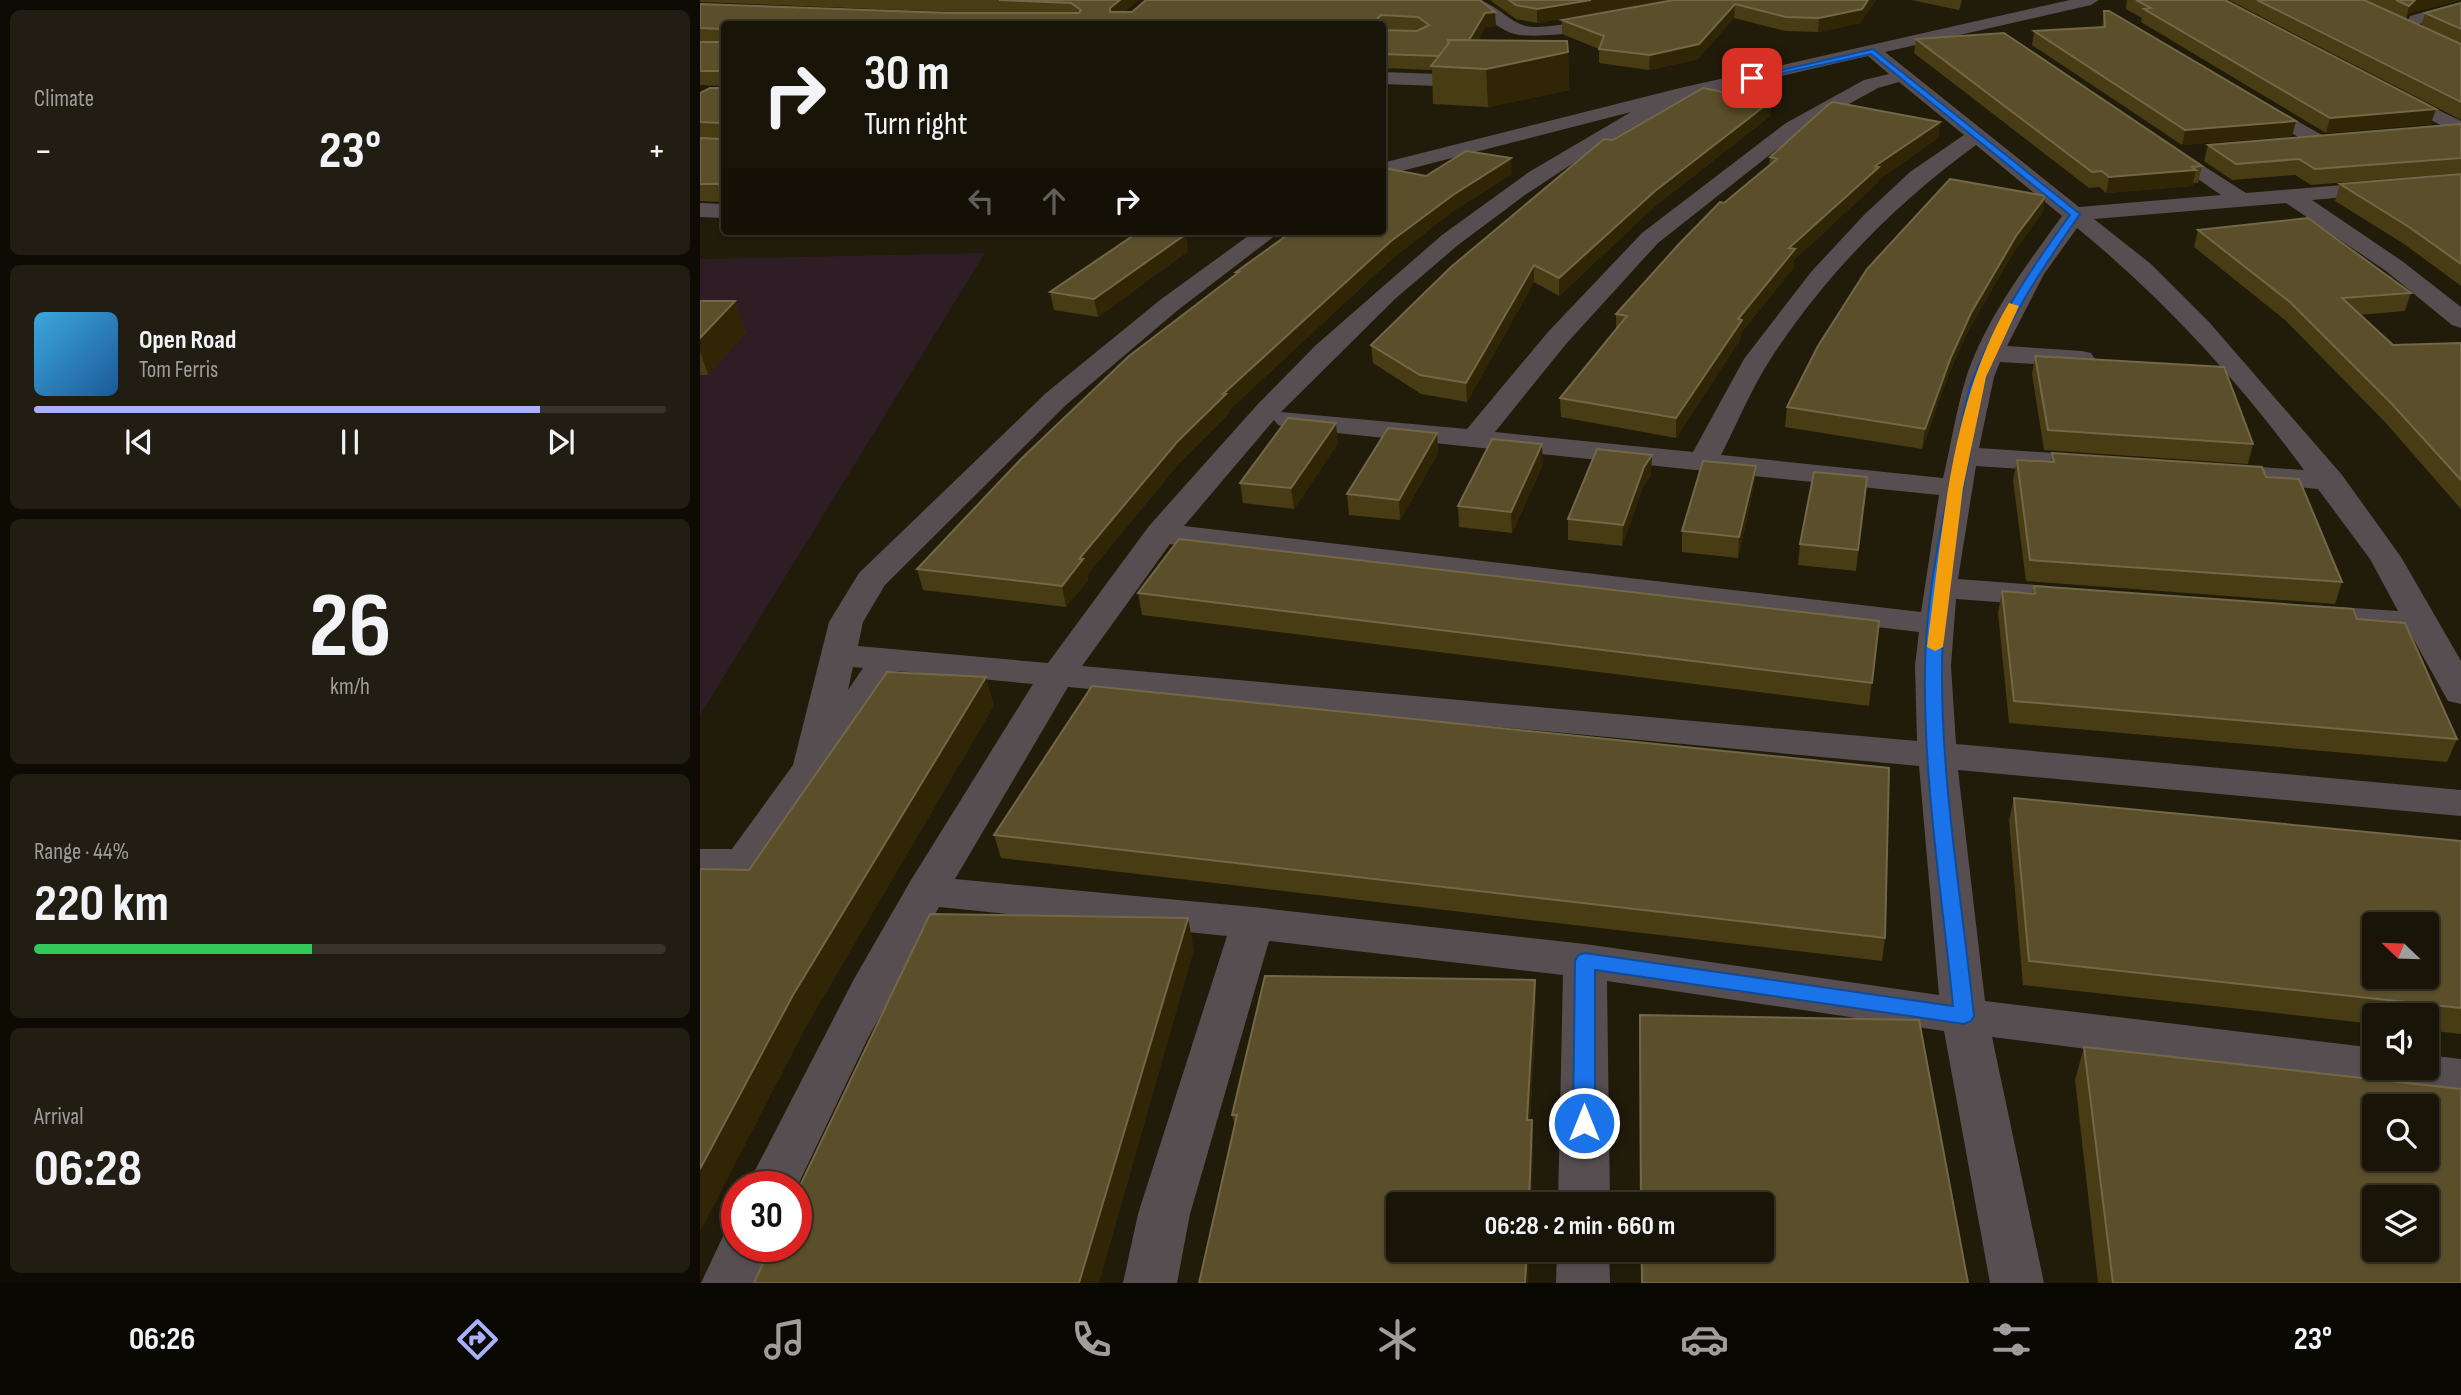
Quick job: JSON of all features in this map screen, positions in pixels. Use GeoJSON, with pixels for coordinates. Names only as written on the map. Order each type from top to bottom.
{"type":"FeatureCollection","features":[{"type":"Feature","properties":{"kind":"street"},"geometry":{"type":"LineString","coordinates":[[1475,0],[1507,26],[1528,32],[1550,31],[1625,16]]}},
{"type":"Feature","properties":{"kind":"street"},"geometry":{"type":"LineString","coordinates":[[1386,169],[1679,94],[2088,1],[2109,16]]}},
{"type":"Feature","properties":{"kind":"street"},"geometry":{"type":"LineString","coordinates":[[2426,38],[2409,24],[2461,7]]}},
{"type":"Feature","properties":{"kind":"street"},"geometry":{"type":"LineString","coordinates":[[1984,24],[2007,40]]}},
{"type":"Feature","properties":{"kind":"street"},"geometry":{"type":"LineString","coordinates":[[1873,52],[2142,269],[2200,327],[2331,481],[2385,556],[2461,693]]}},
{"type":"Feature","properties":{"kind":"street"},"geometry":{"type":"LineString","coordinates":[[1475,438],[1557,338],[1650,238],[1793,127],[1871,84],[1902,76]]}},
{"type":"Feature","properties":{"kind":"street"},"geometry":{"type":"LineString","coordinates":[[1386,78],[1438,80]]}},
{"type":"Feature","properties":{"kind":"street"},"geometry":{"type":"LineString","coordinates":[[2378,86],[2461,130]]}},
{"type":"Feature","properties":{"kind":"street"},"geometry":{"type":"LineString","coordinates":[[2239,93],[2329,142],[2283,146]]}},
{"type":"Feature","properties":{"kind":"street"},"geometry":{"type":"LineString","coordinates":[[779,1171],[926,891],[1057,675],[1160,533],[1260,416],[1346,330],[1432,255],[1517,190],[1596,139],[1679,94]]}},
{"type":"Feature","properties":{"kind":"street"},"geometry":{"type":"LineString","coordinates":[[2419,134],[2461,130]]}},
{"type":"Feature","properties":{"kind":"street"},"geometry":{"type":"LineString","coordinates":[[2143,132],[2241,199]]}},
{"type":"Feature","properties":{"kind":"street"},"geometry":{"type":"LineString","coordinates":[[1703,461],[1757,359],[1820,277],[1872,220],[1918,177],[1976,136]]}},
{"type":"Feature","properties":{"kind":"street"},"geometry":{"type":"LineString","coordinates":[[2177,155],[2204,153]]}},
{"type":"Feature","properties":{"kind":"street"},"geometry":{"type":"LineString","coordinates":[[2017,1283],[1964,1016],[1937,755],[1933,666],[1940,589],[1956,488],[1980,377],[2032,274],[2075,214],[2241,199],[2455,186]]}},
{"type":"Feature","properties":{"kind":"street"},"geometry":{"type":"LineString","coordinates":[[2291,196],[2394,266],[2461,320]]}},
{"type":"Feature","properties":{"kind":"street"},"geometry":{"type":"LineString","coordinates":[[700,210],[721,211]]}},
{"type":"Feature","properties":{"kind":"street"},"geometry":{"type":"LineString","coordinates":[[811,764],[846,622],[871,580],[1007,443],[1169,305],[1265,235]]}},
{"type":"Feature","properties":{"kind":"street"},"geometry":{"type":"LineString","coordinates":[[1991,353],[2114,361]]}},
{"type":"Feature","properties":{"kind":"street"},"geometry":{"type":"LineString","coordinates":[[2196,366],[2237,369]]}},
{"type":"Feature","properties":{"kind":"street"},"geometry":{"type":"LineString","coordinates":[[1260,416],[1956,488]]}},
{"type":"Feature","properties":{"kind":"street"},"geometry":{"type":"LineString","coordinates":[[1963,456],[2127,467]]}},
{"type":"Feature","properties":{"kind":"street"},"geometry":{"type":"LineString","coordinates":[[2195,472],[2331,481]]}},
{"type":"Feature","properties":{"kind":"street"},"geometry":{"type":"LineString","coordinates":[[1160,533],[1937,624]]}},
{"type":"Feature","properties":{"kind":"street"},"geometry":{"type":"LineString","coordinates":[[1940,589],[2078,598]]}},
{"type":"Feature","properties":{"kind":"street"},"geometry":{"type":"LineString","coordinates":[[2284,613],[2421,623]]}},
{"type":"Feature","properties":{"kind":"street"},"geometry":{"type":"LineString","coordinates":[[838,655],[2461,803]]}},
{"type":"Feature","properties":{"kind":"street"},"geometry":{"type":"LineString","coordinates":[[700,863],[744,863],[811,764],[887,660]]}},
{"type":"Feature","properties":{"kind":"street"},"geometry":{"type":"LineString","coordinates":[[926,891],[1253,923],[1585,961],[1964,1016],[2362,1065]]}},
{"type":"Feature","properties":{"kind":"street"},"geometry":{"type":"LineString","coordinates":[[1150,1283],[1164,1214],[1253,923]]}},
{"type":"Feature","properties":{"kind":"street"},"geometry":{"type":"LineString","coordinates":[[1584,1192],[1585,961]]}},
{"type":"Feature","properties":{"kind":"street"},"geometry":{"type":"LineString","coordinates":[[2439,1075],[2461,1078]]}},
{"type":"Feature","properties":{"kind":"street"},"geometry":{"type":"LineString","coordinates":[[728,1283],[738,1262]]}},
{"type":"Feature","properties":{"kind":"street"},"geometry":{"type":"LineString","coordinates":[[1583,1262],[1583,1283]]}},
{"type":"Feature","properties":{"kind":"shaded area"},"geometry":{"type":"Polygon","coordinates":[[[985,253],[700,715],[700,259],[985,253]]]}},
{"type":"Feature","properties":{"kind":"building"},"geometry":{"type":"Polygon","coordinates":[[[999,0],[1120,0],[1110,8],[1110,12],[1132,12],[1146,0],[1480,0],[1495,12],[1485,13],[1469,40],[1448,40],[1439,56],[1386,54],[1386,30],[1417,31],[1429,25],[1418,17],[1381,15],[1379,21],[721,21],[721,29],[700,28],[700,4],[949,13],[1079,13],[1081,10],[1071,3],[999,0]]]}},
{"type":"Feature","properties":{"kind":"building"},"geometry":{"type":"Polygon","coordinates":[[[1509,0],[1591,0],[1537,9],[1516,5],[1509,0]]]}},
{"type":"Feature","properties":{"kind":"building"},"geometry":{"type":"Polygon","coordinates":[[[1674,0],[1868,0],[1862,9],[1819,18],[1786,17],[1735,4],[1699,44],[1650,55],[1599,49],[1604,36],[1562,20],[1674,0]]]}},
{"type":"Feature","properties":{"kind":"building"},"geometry":{"type":"Polygon","coordinates":[[[2136,0],[2225,0],[2436,109],[2330,118],[2144,9],[2151,8],[2136,0]]]}},
{"type":"Feature","properties":{"kind":"building"},"geometry":{"type":"Polygon","coordinates":[[[2257,0],[2364,0],[2461,44],[2461,102],[2257,0]]]}},
{"type":"Feature","properties":{"kind":"building"},"geometry":{"type":"Polygon","coordinates":[[[2396,0],[2415,0],[2409,6],[2396,0]]]}},
{"type":"Feature","properties":{"kind":"building"},"geometry":{"type":"Polygon","coordinates":[[[2461,3],[2461,29],[2425,13],[2461,3]]]}},
{"type":"Feature","properties":{"kind":"building"},"geometry":{"type":"Polygon","coordinates":[[[2104,11],[2109,11],[2296,121],[2185,130],[2034,31],[2105,27],[2104,11]]]}},
{"type":"Feature","properties":{"kind":"building"},"geometry":{"type":"Polygon","coordinates":[[[2004,33],[2202,166],[2192,167],[2196,170],[2109,177],[2102,171],[2092,172],[1916,39],[2004,33]]]}},
{"type":"Feature","properties":{"kind":"building"},"geometry":{"type":"Polygon","coordinates":[[[1448,40],[1567,41],[1568,52],[1486,69],[1431,66],[1449,43],[1448,40]]]}},
{"type":"Feature","properties":{"kind":"building"},"geometry":{"type":"Polygon","coordinates":[[[700,42],[721,42],[721,75],[720,71],[700,71],[700,42]]]}},
{"type":"Feature","properties":{"kind":"building"},"geometry":{"type":"Polygon","coordinates":[[[710,88],[721,88],[721,123],[700,122],[700,93],[710,88]]]}},
{"type":"Feature","properties":{"kind":"building"},"geometry":{"type":"Polygon","coordinates":[[[1703,88],[1771,101],[1655,191],[1559,278],[1534,265],[1466,383],[1420,375],[1371,345],[1451,267],[1604,139],[1613,140],[1703,88]]]}},
{"type":"Feature","properties":{"kind":"building"},"geometry":{"type":"Polygon","coordinates":[[[1833,102],[1940,122],[1875,166],[1879,167],[1789,248],[1795,249],[1738,319],[1742,320],[1676,418],[1560,398],[1627,316],[1616,314],[1679,244],[1720,202],[1724,203],[1777,159],[1770,157],[1833,102]]]}},
{"type":"Feature","properties":{"kind":"building"},"geometry":{"type":"Polygon","coordinates":[[[2461,124],[2461,158],[2315,169],[2299,159],[2236,164],[2208,145],[2461,124]]]}},
{"type":"Feature","properties":{"kind":"building"},"geometry":{"type":"Polygon","coordinates":[[[700,138],[721,139],[721,190],[719,184],[700,184],[700,138]]]}},
{"type":"Feature","properties":{"kind":"building"},"geometry":{"type":"Polygon","coordinates":[[[1466,151],[1511,158],[1453,195],[1391,241],[1223,394],[1226,394],[1177,442],[1079,559],[1083,559],[1062,586],[917,569],[1020,460],[1129,356],[1239,272],[1236,272],[1287,235],[1386,235],[1386,168],[1426,176],[1466,151]]]}},
{"type":"Feature","properties":{"kind":"building"},"geometry":{"type":"Polygon","coordinates":[[[2461,174],[2461,264],[2409,227],[2340,184],[2461,174]]]}},
{"type":"Feature","properties":{"kind":"building"},"geometry":{"type":"Polygon","coordinates":[[[1950,179],[2046,196],[2016,236],[1971,313],[1951,357],[1925,429],[1787,407],[1818,346],[1867,269],[1950,179]]]}},
{"type":"Feature","properties":{"kind":"building"},"geometry":{"type":"Polygon","coordinates":[[[2308,218],[2411,293],[2342,298],[2393,345],[2461,343],[2461,480],[2391,403],[2290,302],[2198,230],[2308,218]]]}},
{"type":"Feature","properties":{"kind":"building"},"geometry":{"type":"Polygon","coordinates":[[[1134,235],[1185,235],[1094,299],[1050,292],[1134,235]]]}},
{"type":"Feature","properties":{"kind":"building"},"geometry":{"type":"Polygon","coordinates":[[[700,301],[735,301],[700,338],[700,301]]]}},
{"type":"Feature","properties":{"kind":"building"},"geometry":{"type":"Polygon","coordinates":[[[2035,356],[2224,367],[2253,444],[2048,430],[2035,356]]]}},
{"type":"Feature","properties":{"kind":"building"},"geometry":{"type":"Polygon","coordinates":[[[1288,418],[1336,423],[1291,488],[1240,483],[1288,418]]]}},
{"type":"Feature","properties":{"kind":"building"},"geometry":{"type":"Polygon","coordinates":[[[1388,428],[1437,433],[1399,500],[1347,494],[1388,428]]]}},
{"type":"Feature","properties":{"kind":"building"},"geometry":{"type":"Polygon","coordinates":[[[1492,439],[1542,444],[1511,512],[1458,506],[1492,439]]]}},
{"type":"Feature","properties":{"kind":"building"},"geometry":{"type":"Polygon","coordinates":[[[1597,449],[1652,455],[1644,467],[1623,525],[1568,519],[1597,449]]]}},
{"type":"Feature","properties":{"kind":"building"},"geometry":{"type":"Polygon","coordinates":[[[2052,453],[2262,467],[2266,477],[2299,479],[2342,582],[2030,560],[2017,460],[2054,462],[2052,453]]]}},
{"type":"Feature","properties":{"kind":"building"},"geometry":{"type":"Polygon","coordinates":[[[1703,461],[1756,466],[1739,537],[1682,531],[1703,461]]]}},
{"type":"Feature","properties":{"kind":"building"},"geometry":{"type":"Polygon","coordinates":[[[1814,472],[1867,477],[1858,550],[1800,544],[1814,472]]]}},
{"type":"Feature","properties":{"kind":"building"},"geometry":{"type":"Polygon","coordinates":[[[1179,539],[1879,621],[1872,683],[1138,593],[1179,539]]]}},
{"type":"Feature","properties":{"kind":"building"},"geometry":{"type":"Polygon","coordinates":[[[2034,586],[2353,609],[2357,619],[2405,623],[2457,739],[2014,701],[2002,591],[2035,594],[2034,586]]]}},
{"type":"Feature","properties":{"kind":"building"},"geometry":{"type":"Polygon","coordinates":[[[887,672],[986,677],[793,995],[700,1169],[700,869],[749,870],[887,672]]]}},
{"type":"Feature","properties":{"kind":"building"},"geometry":{"type":"Polygon","coordinates":[[[1092,686],[1889,768],[1885,938],[994,835],[1092,686]]]}},
{"type":"Feature","properties":{"kind":"building"},"geometry":{"type":"Polygon","coordinates":[[[2014,798],[2461,841],[2461,1008],[2439,1006],[2439,1003],[2415,1003],[2029,961],[2014,798]]]}},
{"type":"Feature","properties":{"kind":"building"},"geometry":{"type":"Polygon","coordinates":[[[930,914],[1188,918],[1079,1283],[754,1283],[764,1262],[812,1262],[812,1171],[807,1171],[930,914]]]}},
{"type":"Feature","properties":{"kind":"building"},"geometry":{"type":"Polygon","coordinates":[[[1265,976],[1535,980],[1527,1120],[1532,1120],[1529,1192],[1386,1192],[1386,1262],[1526,1262],[1525,1283],[1199,1283],[1237,1115],[1232,1115],[1265,976]]]}},
{"type":"Feature","properties":{"kind":"building"},"geometry":{"type":"Polygon","coordinates":[[[1640,1015],[1919,1020],[1968,1283],[1642,1283],[1642,1262],[1774,1262],[1774,1192],[1641,1192],[1640,1015]]]}},
{"type":"Feature","properties":{"kind":"building"},"geometry":{"type":"Polygon","coordinates":[[[2084,1047],[2461,1089],[2461,1283],[2113,1283],[2084,1047]]]}},
{"type":"Feature","properties":{"kind":"slow traffic"},"geometry":{"type":"LineString","coordinates":[[1935,647],[1940,589],[1956,488],[1980,377],[2014,306]]}},
{"type":"Feature","properties":{"kind":"route"},"geometry":{"type":"LineString","coordinates":[[1584,1123],[1585,961],[1964,1016],[1937,755],[1933,666],[1940,589],[1956,488],[1980,377],[2008,316],[2032,274],[2075,214],[1873,52],[1752,78]]}}]}
